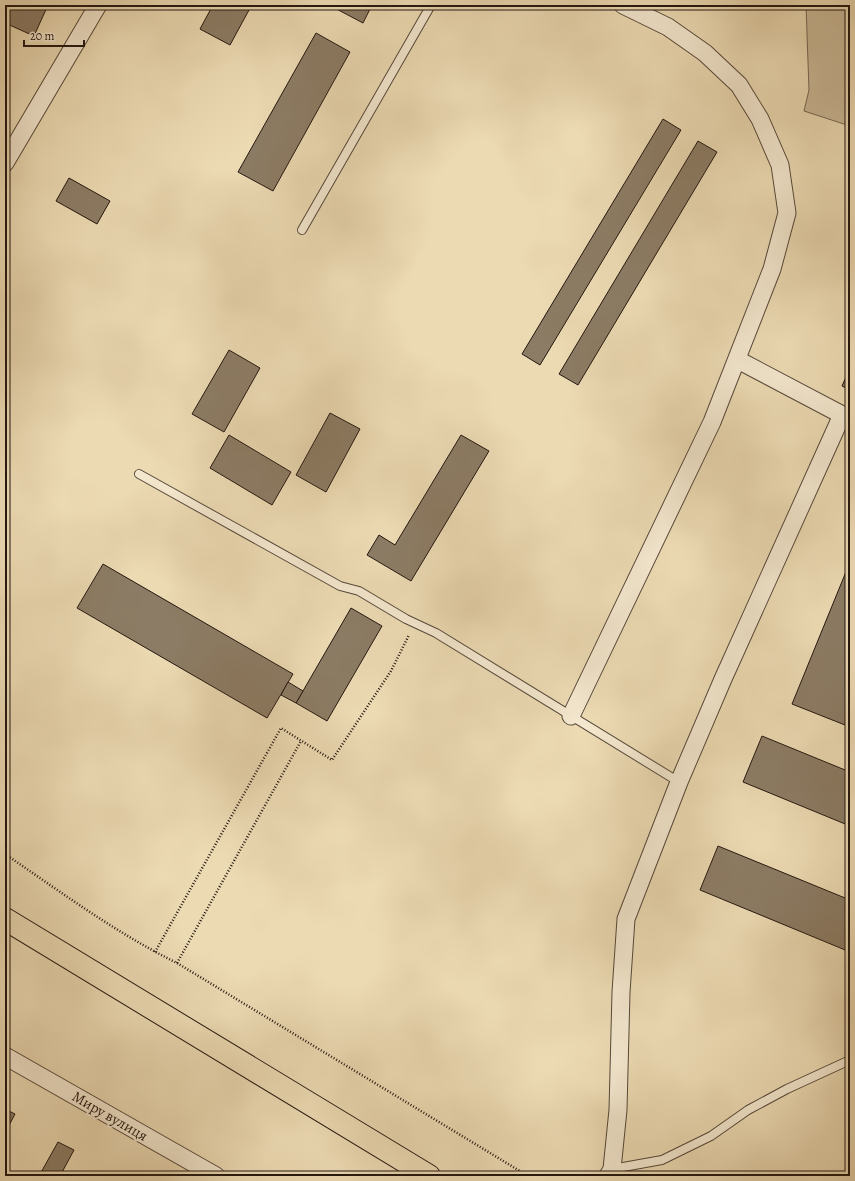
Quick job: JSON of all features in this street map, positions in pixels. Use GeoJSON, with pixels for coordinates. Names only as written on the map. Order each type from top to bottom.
{"type":"FeatureCollection","features":[{"type":"Feature","properties":{"kind":"main road"},"geometry":{"type":"LineString","coordinates":[[5,919],[430,1176]]}},
{"type":"Feature","properties":{"kind":"street"},"geometry":{"type":"LineString","coordinates":[[5,163],[98,5]]}},
{"type":"Feature","properties":{"kind":"street"},"geometry":{"type":"LineString","coordinates":[[571,716],[712,422],[738,360],[772,269],[787,213],[780,165],[760,119],[739,85],[705,53],[668,27],[651,12],[623,5]]}},
{"type":"Feature","properties":{"kind":"street"},"geometry":{"type":"LineString","coordinates":[[610,1173],[618,1110],[621,992],[626,919],[679,782],[723,679],[846,417],[738,360]]}},
{"type":"Feature","properties":{"kind":"street","name":"Миру вулиця"},"geometry":{"type":"LineString","coordinates":[[5,1056],[216,1176]]}},
{"type":"Feature","properties":{"kind":"lane"},"geometry":{"type":"LineString","coordinates":[[302,230],[431,5]]}},
{"type":"Feature","properties":{"kind":"lane"},"geometry":{"type":"LineString","coordinates":[[139,474],[340,586],[359,591],[415,623],[436,633],[679,782]]}},
{"type":"Feature","properties":{"kind":"lane"},"geometry":{"type":"LineString","coordinates":[[610,1173],[662,1160],[711,1136],[748,1110],[787,1089],[850,1060]]}},
{"type":"Feature","properties":{"kind":"path"},"geometry":{"type":"LineString","coordinates":[[155,952],[281,728],[332,760],[391,672],[415,623]]}},
{"type":"Feature","properties":{"kind":"path"},"geometry":{"type":"LineString","coordinates":[[177,963],[301,741]]}},
{"type":"Feature","properties":{"kind":"path"},"geometry":{"type":"LineString","coordinates":[[5,854],[76,903],[155,952],[177,963],[528,1176]]}},
{"type":"Feature","properties":{"kind":"shaded area"},"geometry":{"type":"Polygon","coordinates":[[[806,5],[850,5],[850,126],[804,111],[809,90],[806,5]]]}},
{"type":"Feature","properties":{"kind":"building"},"geometry":{"type":"Polygon","coordinates":[[[5,5],[48,5],[34,36],[5,23],[5,5]]]}},
{"type":"Feature","properties":{"kind":"building"},"geometry":{"type":"Polygon","coordinates":[[[213,5],[239,5],[249,10],[230,45],[200,29],[213,5]]]}},
{"type":"Feature","properties":{"kind":"building"},"geometry":{"type":"Polygon","coordinates":[[[329,5],[372,5],[363,23],[329,5]]]}},
{"type":"Feature","properties":{"kind":"building"},"geometry":{"type":"Polygon","coordinates":[[[316,33],[350,52],[273,191],[238,172],[316,33]]]}},
{"type":"Feature","properties":{"kind":"building"},"geometry":{"type":"Polygon","coordinates":[[[663,119],[681,130],[540,365],[522,354],[663,119]]]}},
{"type":"Feature","properties":{"kind":"building"},"geometry":{"type":"Polygon","coordinates":[[[698,141],[717,152],[578,385],[559,374],[698,141]]]}},
{"type":"Feature","properties":{"kind":"building"},"geometry":{"type":"Polygon","coordinates":[[[69,178],[110,201],[97,224],[56,201],[69,178]]]}},
{"type":"Feature","properties":{"kind":"building"},"geometry":{"type":"Polygon","coordinates":[[[229,350],[260,368],[224,432],[192,414],[229,350]]]}},
{"type":"Feature","properties":{"kind":"building"},"geometry":{"type":"Polygon","coordinates":[[[850,368],[850,390],[842,386],[850,368]]]}},
{"type":"Feature","properties":{"kind":"building"},"geometry":{"type":"Polygon","coordinates":[[[330,413],[360,429],[326,492],[296,475],[330,413]]]}},
{"type":"Feature","properties":{"kind":"building"},"geometry":{"type":"Polygon","coordinates":[[[229,435],[291,472],[272,505],[210,468],[229,435]]]}},
{"type":"Feature","properties":{"kind":"building"},"geometry":{"type":"Polygon","coordinates":[[[461,435],[489,451],[411,581],[367,555],[379,535],[395,545],[461,435]]]}},
{"type":"Feature","properties":{"kind":"building"},"geometry":{"type":"Polygon","coordinates":[[[850,562],[850,727],[792,704],[850,562]]]}},
{"type":"Feature","properties":{"kind":"building"},"geometry":{"type":"Polygon","coordinates":[[[103,564],[293,674],[267,718],[77,608],[103,564]]]}},
{"type":"Feature","properties":{"kind":"building"},"geometry":{"type":"Polygon","coordinates":[[[351,608],[382,626],[327,721],[296,703],[351,608]]]}},
{"type":"Feature","properties":{"kind":"building"},"geometry":{"type":"Polygon","coordinates":[[[288,682],[303,691],[296,703],[281,695],[288,682]]]}},
{"type":"Feature","properties":{"kind":"building"},"geometry":{"type":"Polygon","coordinates":[[[762,736],[850,772],[850,826],[743,782],[762,736]]]}},
{"type":"Feature","properties":{"kind":"building"},"geometry":{"type":"Polygon","coordinates":[[[718,846],[850,900],[850,952],[700,890],[718,846]]]}},
{"type":"Feature","properties":{"kind":"building"},"geometry":{"type":"Polygon","coordinates":[[[5,1109],[15,1114],[5,1133],[5,1109]]]}},
{"type":"Feature","properties":{"kind":"building"},"geometry":{"type":"Polygon","coordinates":[[[58,1142],[74,1150],[60,1176],[39,1176],[58,1142]]]}}]}
